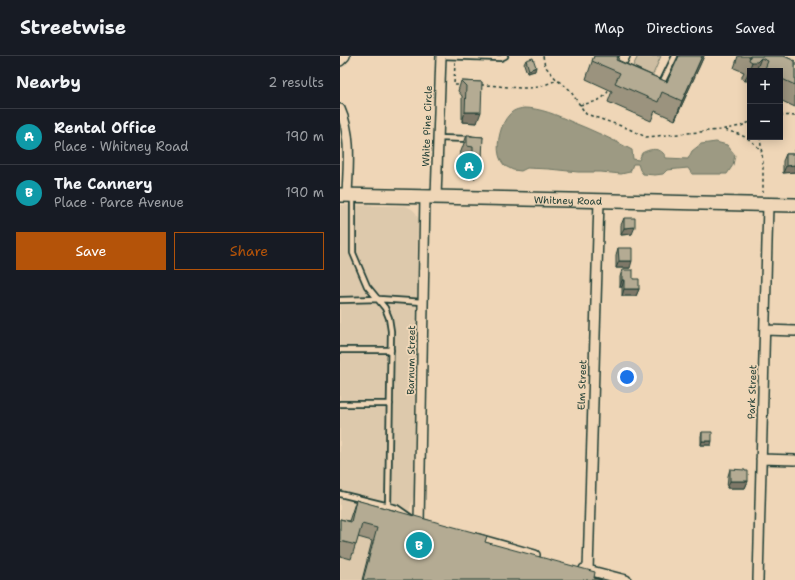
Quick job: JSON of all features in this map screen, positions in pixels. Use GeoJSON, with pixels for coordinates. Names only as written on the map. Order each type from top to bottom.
{"type":"FeatureCollection","features":[{"type":"Feature","properties":{"kind":"main road","name":"Whitney Road"},"geometry":{"type":"LineString","coordinates":[[347,195],[599,201],[766,199],[795,205]]}},
{"type":"Feature","properties":{"kind":"street"},"geometry":{"type":"LineString","coordinates":[[340,61],[345,56]]}},
{"type":"Feature","properties":{"kind":"street","name":"White Pine Circle"},"geometry":{"type":"LineString","coordinates":[[430,197],[437,138],[441,56]]}},
{"type":"Feature","properties":{"kind":"street"},"geometry":{"type":"LineString","coordinates":[[620,68],[625,56]]}},
{"type":"Feature","properties":{"kind":"street"},"geometry":{"type":"LineString","coordinates":[[340,109],[346,125],[348,137],[347,195]]}},
{"type":"Feature","properties":{"kind":"street","name":"Barnum Street"},"geometry":{"type":"LineString","coordinates":[[419,523],[423,302],[430,197]]}},
{"type":"Feature","properties":{"kind":"street","name":"Park Street"},"geometry":{"type":"LineString","coordinates":[[758,580],[765,330],[766,199]]}},
{"type":"Feature","properties":{"kind":"street","name":"Elm Street"},"geometry":{"type":"LineString","coordinates":[[588,570],[599,201]]}},
{"type":"Feature","properties":{"kind":"street"},"geometry":{"type":"LineString","coordinates":[[765,330],[795,331]]}},
{"type":"Feature","properties":{"kind":"street"},"geometry":{"type":"LineString","coordinates":[[761,459],[795,460]]}},
{"type":"Feature","properties":{"kind":"street"},"geometry":{"type":"LineString","coordinates":[[419,523],[434,527]]}},
{"type":"Feature","properties":{"kind":"street"},"geometry":{"type":"LineString","coordinates":[[465,536],[542,557]]}},
{"type":"Feature","properties":{"kind":"street"},"geometry":{"type":"LineString","coordinates":[[572,566],[626,580]]}},
{"type":"Feature","properties":{"kind":"lane"},"geometry":{"type":"LineString","coordinates":[[441,56],[501,58],[505,56]]}},
{"type":"Feature","properties":{"kind":"lane"},"geometry":{"type":"LineString","coordinates":[[656,90],[662,84],[675,56]]}},
{"type":"Feature","properties":{"kind":"lane"},"geometry":{"type":"LineString","coordinates":[[437,138],[473,139]]}},
{"type":"Feature","properties":{"kind":"lane"},"geometry":{"type":"LineString","coordinates":[[347,195],[353,253],[367,286],[385,308],[389,318],[391,330],[388,506]]}},
{"type":"Feature","properties":{"kind":"lane"},"geometry":{"type":"LineString","coordinates":[[340,300],[379,299],[423,302]]}},
{"type":"Feature","properties":{"kind":"lane"},"geometry":{"type":"LineString","coordinates":[[340,350],[391,350]]}},
{"type":"Feature","properties":{"kind":"lane"},"geometry":{"type":"LineString","coordinates":[[340,404],[390,404]]}},
{"type":"Feature","properties":{"kind":"lane"},"geometry":{"type":"LineString","coordinates":[[340,494],[397,508],[419,523]]}},
{"type":"Feature","properties":{"kind":"path"},"geometry":{"type":"LineString","coordinates":[[456,56],[454,85],[461,85]]}},
{"type":"Feature","properties":{"kind":"path"},"geometry":{"type":"LineString","coordinates":[[543,56],[545,66],[557,80],[569,89],[586,114],[646,136],[723,129],[741,126],[747,123]]}},
{"type":"Feature","properties":{"kind":"path"},"geometry":{"type":"LineString","coordinates":[[477,85],[524,88],[541,86],[557,80]]}},
{"type":"Feature","properties":{"kind":"path"},"geometry":{"type":"LineString","coordinates":[[580,105],[594,102],[605,96],[609,90]]}},
{"type":"Feature","properties":{"kind":"path"},"geometry":{"type":"LineString","coordinates":[[783,115],[795,116]]}},
{"type":"Feature","properties":{"kind":"path"},"geometry":{"type":"LineString","coordinates":[[723,129],[740,134],[749,139],[762,152]]}},
{"type":"Feature","properties":{"kind":"path"},"geometry":{"type":"LineString","coordinates":[[760,140],[766,199]]}},
{"type":"Feature","properties":{"kind":"shaded area"},"geometry":{"type":"Polygon","coordinates":[[[638,56],[661,56],[651,79],[631,70],[638,56]]]}},
{"type":"Feature","properties":{"kind":"shaded area"},"geometry":{"type":"Polygon","coordinates":[[[524,108],[548,112],[602,135],[632,150],[633,159],[639,160],[642,153],[652,149],[659,150],[666,158],[688,159],[692,151],[701,144],[716,142],[727,145],[735,155],[733,165],[727,174],[692,174],[688,168],[667,170],[663,174],[643,174],[638,164],[633,164],[630,172],[621,174],[527,168],[521,171],[513,170],[503,164],[498,150],[499,139],[504,123],[509,115],[518,109],[524,108]]]}},
{"type":"Feature","properties":{"kind":"shaded area"},"geometry":{"type":"Polygon","coordinates":[[[340,205],[406,206],[416,213],[418,219],[414,494],[406,524],[611,580],[340,580],[340,205]]]}},
{"type":"Feature","properties":{"kind":"building"},"geometry":{"type":"Polygon","coordinates":[[[594,56],[618,56],[616,60],[667,82],[679,56],[702,56],[682,101],[662,92],[658,102],[615,83],[620,73],[592,61],[594,56]]]}},
{"type":"Feature","properties":{"kind":"building"},"geometry":{"type":"Polygon","coordinates":[[[750,56],[784,56],[795,61],[795,85],[783,79],[783,68],[765,68],[768,61],[761,58],[757,62],[752,62],[749,60],[750,56]]]}},
{"type":"Feature","properties":{"kind":"building"},"geometry":{"type":"Polygon","coordinates":[[[533,58],[536,67],[529,70],[526,60],[533,58]]]}},
{"type":"Feature","properties":{"kind":"building"},"geometry":{"type":"Polygon","coordinates":[[[461,81],[482,82],[481,112],[465,112],[466,86],[461,81]]]}},
{"type":"Feature","properties":{"kind":"building"},"geometry":{"type":"Polygon","coordinates":[[[467,135],[483,137],[482,159],[473,159],[473,147],[467,146],[467,135]]]}},
{"type":"Feature","properties":{"kind":"building"},"geometry":{"type":"Polygon","coordinates":[[[786,154],[795,154],[795,165],[786,166],[786,154]]]}},
{"type":"Feature","properties":{"kind":"building"},"geometry":{"type":"Polygon","coordinates":[[[624,218],[635,218],[635,227],[624,228],[624,218]]]}},
{"type":"Feature","properties":{"kind":"building"},"geometry":{"type":"Polygon","coordinates":[[[618,248],[632,248],[632,261],[619,261],[618,248]]]}},
{"type":"Feature","properties":{"kind":"building"},"geometry":{"type":"Polygon","coordinates":[[[622,270],[633,270],[633,279],[639,279],[639,289],[624,289],[622,270]]]}},
{"type":"Feature","properties":{"kind":"building"},"geometry":{"type":"Polygon","coordinates":[[[702,432],[712,432],[712,441],[702,441],[702,432]]]}},
{"type":"Feature","properties":{"kind":"building"},"geometry":{"type":"Polygon","coordinates":[[[730,469],[748,471],[748,481],[730,481],[730,469]]]}},
{"type":"Feature","properties":{"kind":"building"},"geometry":{"type":"Polygon","coordinates":[[[356,500],[487,536],[485,542],[595,572],[594,578],[602,580],[363,580],[377,528],[362,524],[356,545],[340,541],[340,519],[351,522],[356,500]]]}},
{"type":"Feature","properties":{"kind":"place","name":"Rental Office"},"geometry":{"type":"Point","coordinates":[469,166]}},
{"type":"Feature","properties":{"kind":"place","name":"The Cannery"},"geometry":{"type":"Point","coordinates":[419,545]}}]}
